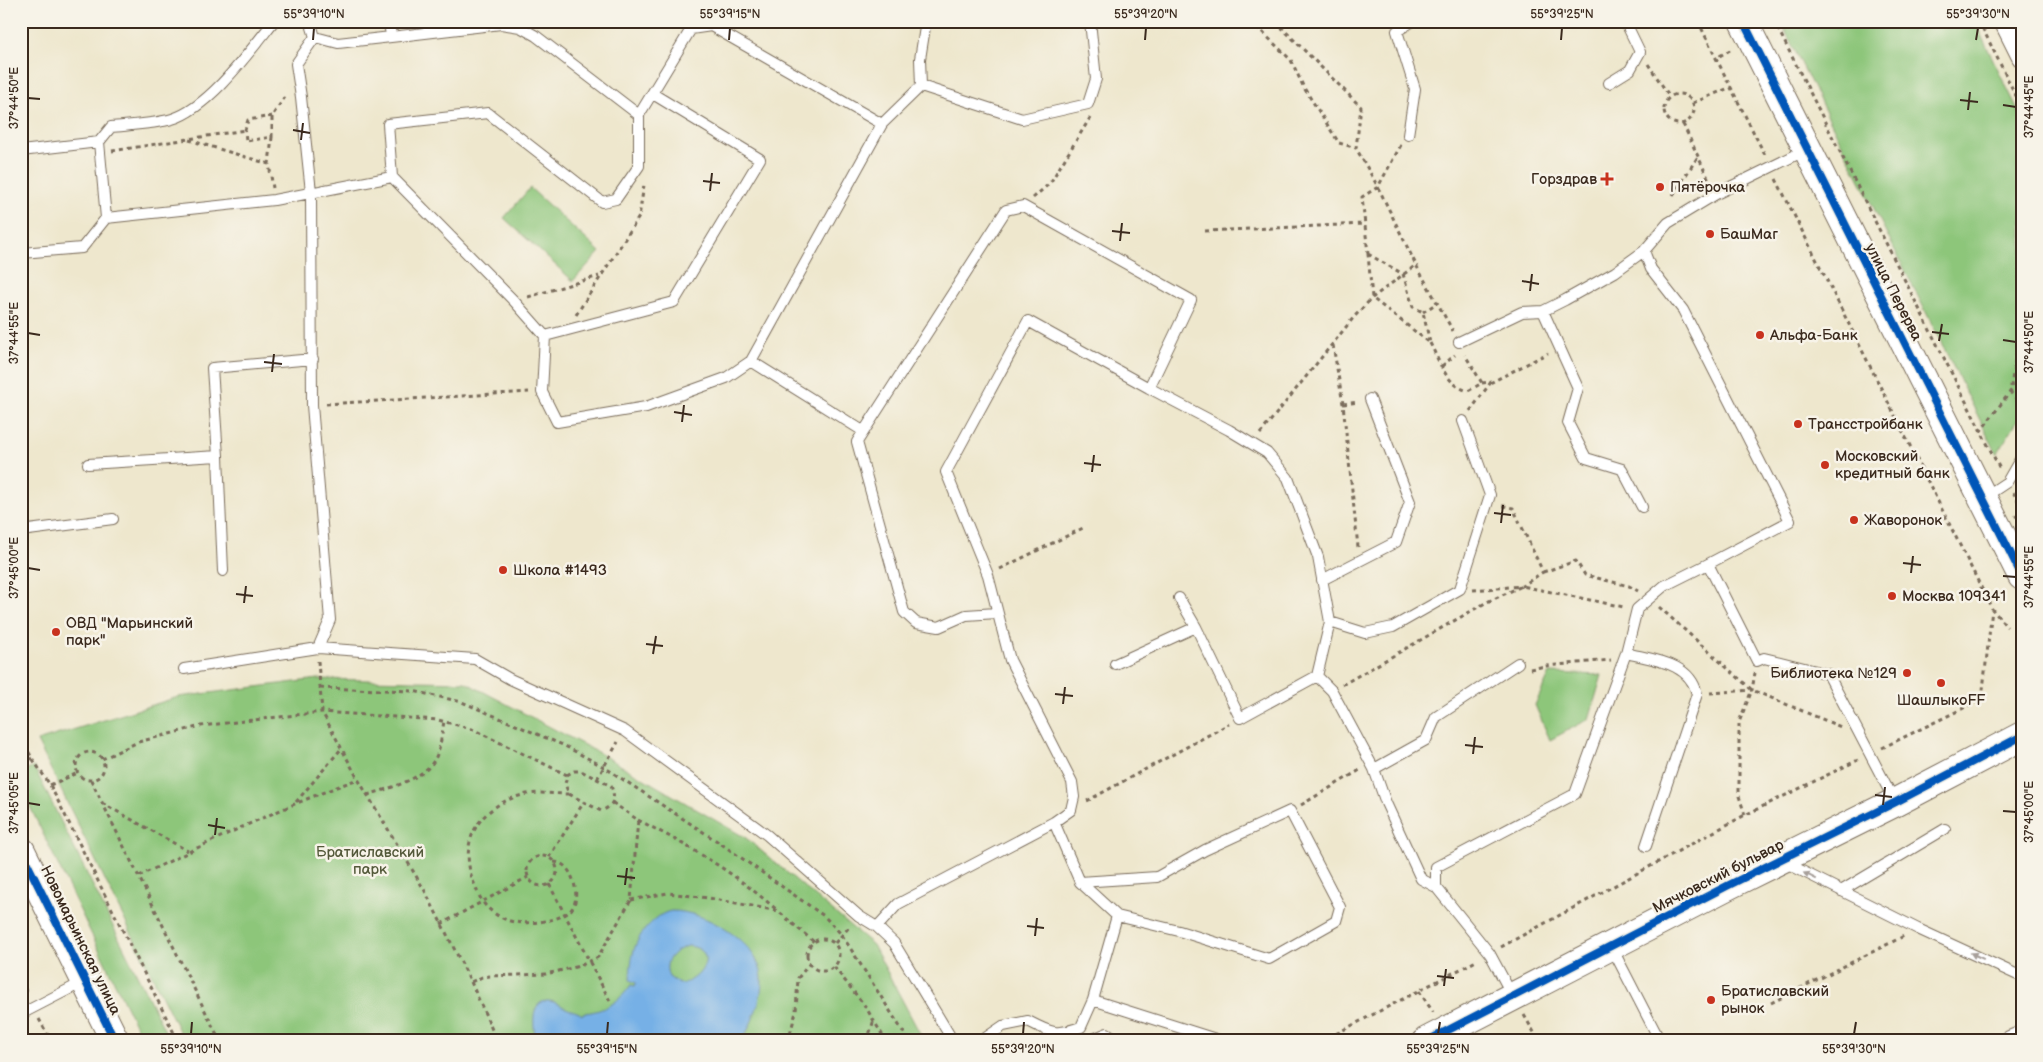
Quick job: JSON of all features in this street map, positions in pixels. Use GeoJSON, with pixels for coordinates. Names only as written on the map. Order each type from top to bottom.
{"type":"FeatureCollection","features":[{"type":"Feature","properties":{"kind":"street","name":"улица Перерва"},"geometry":{"type":"LineString","coordinates":[[1742,21],[2022,576]]}},
{"type":"Feature","properties":{"kind":"street"},"geometry":{"type":"LineString","coordinates":[[2004,21],[2022,57]]}},
{"type":"Feature","properties":{"kind":"street","name":"Мячковский бульвар"},"geometry":{"type":"LineString","coordinates":[[1427,1041],[2022,736]]}},
{"type":"Feature","properties":{"kind":"street","name":"Новомарьинская улица"},"geometry":{"type":"LineString","coordinates":[[21,851],[115,1041]]}},
{"type":"Feature","properties":{"kind":"street"},"geometry":{"type":"LineString","coordinates":[[2010,1041],[2022,1036]]}},
{"type":"Feature","properties":{"kind":"lane"},"geometry":{"type":"LineString","coordinates":[[21,254],[82,248],[106,218],[99,142],[111,127],[172,119],[189,111],[222,85],[274,21]]}},
{"type":"Feature","properties":{"kind":"lane"},"geometry":{"type":"LineString","coordinates":[[310,21],[315,37]]}},
{"type":"Feature","properties":{"kind":"lane"},"geometry":{"type":"LineString","coordinates":[[390,21],[391,37]]}},
{"type":"Feature","properties":{"kind":"lane"},"geometry":{"type":"LineString","coordinates":[[882,124],[711,26],[691,29],[639,115],[640,166],[616,199],[602,202],[488,113],[388,124],[392,177],[514,301],[545,336],[542,392],[557,422],[646,407],[726,378],[751,361],[882,124],[921,86],[920,59],[926,21]]}},
{"type":"Feature","properties":{"kind":"lane"},"geometry":{"type":"LineString","coordinates":[[921,86],[1022,119],[1088,104],[1096,80],[1090,21]]}},
{"type":"Feature","properties":{"kind":"lane"},"geometry":{"type":"LineString","coordinates":[[1408,135],[1415,89],[1397,31],[1413,21]]}},
{"type":"Feature","properties":{"kind":"lane"},"geometry":{"type":"LineString","coordinates":[[1609,83],[1630,70],[1640,52],[1625,21]]}},
{"type":"Feature","properties":{"kind":"lane"},"geometry":{"type":"LineString","coordinates":[[315,37],[338,43],[501,24],[520,27],[536,36],[639,115]]}},
{"type":"Feature","properties":{"kind":"lane"},"geometry":{"type":"LineString","coordinates":[[315,37],[296,64],[311,192],[312,405],[330,620],[318,648]]}},
{"type":"Feature","properties":{"kind":"lane"},"geometry":{"type":"LineString","coordinates":[[545,336],[674,302],[760,159],[653,94]]}},
{"type":"Feature","properties":{"kind":"lane"},"geometry":{"type":"LineString","coordinates":[[21,151],[99,142]]}},
{"type":"Feature","properties":{"kind":"lane"},"geometry":{"type":"LineString","coordinates":[[1459,342],[1522,312],[1543,311],[1615,272],[1644,251],[1668,223],[1716,194],[1807,149]]}},
{"type":"Feature","properties":{"kind":"lane"},"geometry":{"type":"LineString","coordinates":[[106,218],[274,200],[392,177]]}},
{"type":"Feature","properties":{"kind":"lane"},"geometry":{"type":"LineString","coordinates":[[997,613],[966,615],[939,627],[916,623],[904,612],[857,442],[1006,210],[1023,206],[1191,300],[1149,388]]}},
{"type":"Feature","properties":{"kind":"lane"},"geometry":{"type":"LineString","coordinates":[[1436,887],[1436,867],[1575,794],[1625,656],[1637,609],[1664,586],[1790,522],[1683,310],[1651,268],[1644,251]]}},
{"type":"Feature","properties":{"kind":"lane"},"geometry":{"type":"LineString","coordinates":[[1543,311],[1578,388],[1568,423],[1586,458],[1622,469],[1642,507]]}},
{"type":"Feature","properties":{"kind":"lane"},"geometry":{"type":"LineString","coordinates":[[877,927],[898,904],[1054,822],[1071,810],[1074,797],[1072,782],[1010,660],[988,575],[946,472],[1028,320],[1252,444],[1266,453],[1288,478],[1318,557],[1330,622],[1317,676],[1240,718],[1196,626],[1179,598]]}},
{"type":"Feature","properties":{"kind":"lane"},"geometry":{"type":"LineString","coordinates":[[222,571],[218,456],[212,368],[313,359]]}},
{"type":"Feature","properties":{"kind":"lane"},"geometry":{"type":"LineString","coordinates":[[751,361],[863,431]]}},
{"type":"Feature","properties":{"kind":"lane"},"geometry":{"type":"LineString","coordinates":[[1322,580],[1396,542],[1410,502],[1370,399]]}},
{"type":"Feature","properties":{"kind":"lane"},"geometry":{"type":"LineString","coordinates":[[1330,622],[1364,633],[1393,627],[1460,589],[1490,495],[1463,421]]}},
{"type":"Feature","properties":{"kind":"lane"},"geometry":{"type":"LineString","coordinates":[[88,464],[218,456]]}},
{"type":"Feature","properties":{"kind":"lane"},"geometry":{"type":"LineString","coordinates":[[1983,498],[2007,482],[2022,456]]}},
{"type":"Feature","properties":{"kind":"lane"},"geometry":{"type":"LineString","coordinates":[[21,531],[113,519]]}},
{"type":"Feature","properties":{"kind":"lane"},"geometry":{"type":"LineString","coordinates":[[1708,564],[1757,661],[1764,658],[1828,674],[1896,802]]}},
{"type":"Feature","properties":{"kind":"lane"},"geometry":{"type":"LineString","coordinates":[[1114,664],[1196,626]]}},
{"type":"Feature","properties":{"kind":"lane"},"geometry":{"type":"LineString","coordinates":[[184,669],[318,648],[475,659],[510,680],[625,731],[766,835],[859,916],[877,927],[894,943],[953,1041]]}},
{"type":"Feature","properties":{"kind":"lane"},"geometry":{"type":"LineString","coordinates":[[1625,656],[1678,666],[1695,683],[1697,694],[1646,846]]}},
{"type":"Feature","properties":{"kind":"lane"},"geometry":{"type":"LineString","coordinates":[[1373,766],[1426,740],[1436,717],[1518,664]]}},
{"type":"Feature","properties":{"kind":"lane"},"geometry":{"type":"LineString","coordinates":[[1317,676],[1332,691],[1373,766],[1386,803],[1422,879],[1436,887],[1490,954],[1512,996]]}},
{"type":"Feature","properties":{"kind":"lane"},"geometry":{"type":"LineString","coordinates":[[1054,822],[1080,882],[1117,916],[1179,931],[1269,959],[1336,921],[1340,907],[1290,811],[1206,850],[1157,877],[1080,882]]}},
{"type":"Feature","properties":{"kind":"lane"},"geometry":{"type":"LineString","coordinates":[[1841,890],[1945,829]]}},
{"type":"Feature","properties":{"kind":"lane"},"geometry":{"type":"LineString","coordinates":[[1779,860],[1918,929],[2022,977]]}},
{"type":"Feature","properties":{"kind":"lane"},"geometry":{"type":"LineString","coordinates":[[981,1041],[1003,1026],[1028,1021],[1047,1031],[1063,1034],[1081,1027],[1093,1000],[1117,916]]}},
{"type":"Feature","properties":{"kind":"lane"},"geometry":{"type":"LineString","coordinates":[[1611,946],[1660,1041]]}},
{"type":"Feature","properties":{"kind":"lane"},"geometry":{"type":"LineString","coordinates":[[21,1014],[86,980]]}},
{"type":"Feature","properties":{"kind":"lane"},"geometry":{"type":"LineString","coordinates":[[1093,1000],[1222,1041]]}},
{"type":"Feature","properties":{"kind":"lane"},"geometry":{"type":"LineString","coordinates":[[1088,1041],[1107,1033],[1120,1041]]}},
{"type":"Feature","properties":{"kind":"path"},"geometry":{"type":"LineString","coordinates":[[1251,21],[1291,60],[1304,88],[1339,143],[1356,148]]}},
{"type":"Feature","properties":{"kind":"path"},"geometry":{"type":"LineString","coordinates":[[1276,21],[1361,107],[1356,148],[1378,187],[1416,265],[1459,342]]}},
{"type":"Feature","properties":{"kind":"path"},"geometry":{"type":"LineString","coordinates":[[1698,21],[1992,609],[2007,626]]}},
{"type":"Feature","properties":{"kind":"path"},"geometry":{"type":"LineString","coordinates":[[1774,21],[1980,432],[2022,507]]}},
{"type":"Feature","properties":{"kind":"path"},"geometry":{"type":"LineString","coordinates":[[1776,26],[1793,21]]}},
{"type":"Feature","properties":{"kind":"path"},"geometry":{"type":"LineString","coordinates":[[1979,21],[2022,108]]}},
{"type":"Feature","properties":{"kind":"path"},"geometry":{"type":"LineString","coordinates":[[1716,58],[1730,50]]}},
{"type":"Feature","properties":{"kind":"path"},"geometry":{"type":"LineString","coordinates":[[1640,52],[1670,97]]}},
{"type":"Feature","properties":{"kind":"path"},"geometry":{"type":"LineString","coordinates":[[274,200],[269,164],[272,116],[297,80]]}},
{"type":"Feature","properties":{"kind":"path"},"geometry":{"type":"LineString","coordinates":[[1693,103],[1731,87]]}},
{"type":"Feature","properties":{"kind":"path"},"geometry":{"type":"LineString","coordinates":[[1678,94],[1687,96],[1693,103],[1694,111],[1690,119],[1683,124],[1675,124],[1668,119],[1664,112],[1665,104],[1670,97],[1678,94]]}},
{"type":"Feature","properties":{"kind":"path"},"geometry":{"type":"LineString","coordinates":[[1023,206],[1050,183],[1096,109],[1088,104]]}},
{"type":"Feature","properties":{"kind":"path"},"geometry":{"type":"LineString","coordinates":[[272,116],[248,120],[245,130],[246,142],[272,137]]}},
{"type":"Feature","properties":{"kind":"path"},"geometry":{"type":"LineString","coordinates":[[1683,124],[1716,194]]}},
{"type":"Feature","properties":{"kind":"path"},"geometry":{"type":"LineString","coordinates":[[99,153],[245,130]]}},
{"type":"Feature","properties":{"kind":"path"},"geometry":{"type":"LineString","coordinates":[[1408,135],[1378,187],[1362,197],[1364,224],[1372,298],[1430,343]]}},
{"type":"Feature","properties":{"kind":"path"},"geometry":{"type":"LineString","coordinates":[[186,140],[269,164]]}},
{"type":"Feature","properties":{"kind":"path"},"geometry":{"type":"LineString","coordinates":[[1673,194],[1698,158]]}},
{"type":"Feature","properties":{"kind":"path"},"geometry":{"type":"LineString","coordinates":[[566,331],[639,217],[644,180]]}},
{"type":"Feature","properties":{"kind":"path"},"geometry":{"type":"LineString","coordinates":[[1205,231],[1364,224]]}},
{"type":"Feature","properties":{"kind":"path"},"geometry":{"type":"LineString","coordinates":[[1368,254],[1403,274],[1413,307],[1423,312]]}},
{"type":"Feature","properties":{"kind":"path"},"geometry":{"type":"LineString","coordinates":[[1252,444],[1354,317],[1372,298],[1416,265]]}},
{"type":"Feature","properties":{"kind":"path"},"geometry":{"type":"LineString","coordinates":[[514,301],[600,276]]}},
{"type":"Feature","properties":{"kind":"path"},"geometry":{"type":"LineString","coordinates":[[1423,312],[1437,303]]}},
{"type":"Feature","properties":{"kind":"path"},"geometry":{"type":"LineString","coordinates":[[1423,312],[1430,343],[1447,379],[1458,388],[1468,391],[1482,382],[1492,382]]}},
{"type":"Feature","properties":{"kind":"path"},"geometry":{"type":"LineString","coordinates":[[2010,392],[2022,320]]}},
{"type":"Feature","properties":{"kind":"path"},"geometry":{"type":"LineString","coordinates":[[1333,344],[1344,404],[1360,561]]}},
{"type":"Feature","properties":{"kind":"path"},"geometry":{"type":"LineString","coordinates":[[1463,421],[1492,382],[1560,347]]}},
{"type":"Feature","properties":{"kind":"path"},"geometry":{"type":"LineString","coordinates":[[1442,366],[1462,349],[1482,382]]}},
{"type":"Feature","properties":{"kind":"path"},"geometry":{"type":"LineString","coordinates":[[1980,432],[2022,376]]}},
{"type":"Feature","properties":{"kind":"path"},"geometry":{"type":"LineString","coordinates":[[312,405],[542,392]]}},
{"type":"Feature","properties":{"kind":"path"},"geometry":{"type":"LineString","coordinates":[[2010,392],[2022,405]]}},
{"type":"Feature","properties":{"kind":"path"},"geometry":{"type":"LineString","coordinates":[[1487,503],[1512,508],[1543,572]]}},
{"type":"Feature","properties":{"kind":"path"},"geometry":{"type":"LineString","coordinates":[[988,575],[1083,528]]}},
{"type":"Feature","properties":{"kind":"path"},"geometry":{"type":"LineString","coordinates":[[1332,691],[1487,602],[1522,586],[1543,572],[1576,561],[1586,575],[1629,586],[1649,598],[1752,690],[1860,735]]}},
{"type":"Feature","properties":{"kind":"path"},"geometry":{"type":"LineString","coordinates":[[1460,589],[1466,591],[1522,586],[1637,609]]}},
{"type":"Feature","properties":{"kind":"path"},"geometry":{"type":"LineString","coordinates":[[1322,1041],[1490,954],[1746,816],[1982,699],[1992,609]]}},
{"type":"Feature","properties":{"kind":"path"},"geometry":{"type":"LineString","coordinates":[[318,648],[322,712],[367,795],[425,891],[471,982],[496,1041]]}},
{"type":"Feature","properties":{"kind":"path"},"geometry":{"type":"LineString","coordinates":[[1518,664],[1528,669],[1625,656]]}},
{"type":"Feature","properties":{"kind":"path"},"geometry":{"type":"LineString","coordinates":[[1746,816],[1738,796],[1739,722],[1752,690],[1757,661]]}},
{"type":"Feature","properties":{"kind":"path"},"geometry":{"type":"LineString","coordinates":[[320,688],[413,691],[462,702],[565,746],[604,767],[728,848],[824,916],[842,935],[909,1041]]}},
{"type":"Feature","properties":{"kind":"path"},"geometry":{"type":"LineString","coordinates":[[1697,694],[1752,690]]}},
{"type":"Feature","properties":{"kind":"path"},"geometry":{"type":"LineString","coordinates":[[102,759],[138,742],[201,726],[322,712],[444,720],[472,729],[567,775]]}},
{"type":"Feature","properties":{"kind":"path"},"geometry":{"type":"LineString","coordinates":[[1071,810],[1240,718]]}},
{"type":"Feature","properties":{"kind":"path"},"geometry":{"type":"LineString","coordinates":[[367,795],[399,785],[424,771],[432,764],[440,745],[444,720]]}},
{"type":"Feature","properties":{"kind":"path"},"geometry":{"type":"LineString","coordinates":[[597,779],[625,731]]}},
{"type":"Feature","properties":{"kind":"path"},"geometry":{"type":"LineString","coordinates":[[21,738],[50,785],[178,1041]]}},
{"type":"Feature","properties":{"kind":"path"},"geometry":{"type":"LineString","coordinates":[[296,802],[341,749]]}},
{"type":"Feature","properties":{"kind":"path"},"geometry":{"type":"LineString","coordinates":[[96,753],[102,759],[104,767],[102,774],[91,780],[83,779],[78,773],[76,764],[83,754],[96,753]]}},
{"type":"Feature","properties":{"kind":"path"},"geometry":{"type":"LineString","coordinates":[[21,763],[32,758]]}},
{"type":"Feature","properties":{"kind":"path"},"geometry":{"type":"LineString","coordinates":[[1290,811],[1373,766]]}},
{"type":"Feature","properties":{"kind":"path"},"geometry":{"type":"LineString","coordinates":[[554,862],[557,874],[549,884],[539,886],[534,884],[528,877],[527,870],[532,859],[537,856],[549,857],[554,862],[565,866],[570,872],[575,886],[576,897],[573,906],[564,914],[537,922],[521,923],[508,921],[494,913],[482,902],[472,875],[470,837],[478,822],[496,807],[519,796],[568,794],[601,810],[608,808],[613,803],[614,793],[611,786],[581,771],[574,771],[567,775],[565,784],[568,794]]}},
{"type":"Feature","properties":{"kind":"path"},"geometry":{"type":"LineString","coordinates":[[50,785],[78,773]]}},
{"type":"Feature","properties":{"kind":"path"},"geometry":{"type":"LineString","coordinates":[[139,876],[296,802],[358,779]]}},
{"type":"Feature","properties":{"kind":"path"},"geometry":{"type":"LineString","coordinates":[[91,780],[220,1041]]}},
{"type":"Feature","properties":{"kind":"path"},"geometry":{"type":"LineString","coordinates":[[549,857],[584,802]]}},
{"type":"Feature","properties":{"kind":"path"},"geometry":{"type":"LineString","coordinates":[[102,803],[189,852]]}},
{"type":"Feature","properties":{"kind":"path"},"geometry":{"type":"LineString","coordinates":[[613,803],[638,820],[697,851],[741,880],[814,942]]}},
{"type":"Feature","properties":{"kind":"path"},"geometry":{"type":"LineString","coordinates":[[471,982],[490,976],[546,974],[580,966],[598,957],[631,900],[638,820]]}},
{"type":"Feature","properties":{"kind":"path"},"geometry":{"type":"LineString","coordinates":[[442,924],[528,877]]}},
{"type":"Feature","properties":{"kind":"path"},"geometry":{"type":"LineString","coordinates":[[549,884],[610,1001]]}},
{"type":"Feature","properties":{"kind":"path"},"geometry":{"type":"LineString","coordinates":[[631,900],[668,894],[709,898],[778,911]]}},
{"type":"Feature","properties":{"kind":"path"},"geometry":{"type":"LineString","coordinates":[[835,943],[859,916]]}},
{"type":"Feature","properties":{"kind":"path"},"geometry":{"type":"LineString","coordinates":[[1771,1003],[1918,929]]}},
{"type":"Feature","properties":{"kind":"path"},"geometry":{"type":"LineString","coordinates":[[821,939],[835,943],[839,951],[839,960],[834,967],[826,971],[817,969],[810,963],[807,956],[809,948],[814,942],[821,939]]}},
{"type":"Feature","properties":{"kind":"path"},"geometry":{"type":"LineString","coordinates":[[788,1041],[796,1012],[798,978],[810,963]]}},
{"type":"Feature","properties":{"kind":"path"},"geometry":{"type":"LineString","coordinates":[[834,967],[874,1019],[886,1041]]}},
{"type":"Feature","properties":{"kind":"path"},"geometry":{"type":"LineString","coordinates":[[1419,991],[1432,1013],[1440,1009]]}},
{"type":"Feature","properties":{"kind":"path"},"geometry":{"type":"LineString","coordinates":[[1512,996],[1539,1041]]}},
{"type":"Feature","properties":{"kind":"path"},"geometry":{"type":"LineString","coordinates":[[867,1041],[874,1019]]}},
{"type":"Feature","properties":{"kind":"green space"},"geometry":{"type":"Polygon","coordinates":[[[1780,21],[1974,21],[2022,118],[2022,413],[1997,454],[1780,21]]]}},
{"type":"Feature","properties":{"kind":"green space"},"geometry":{"type":"Polygon","coordinates":[[[530,188],[600,252],[573,281],[504,218],[530,188]]]}},
{"type":"Feature","properties":{"kind":"green space"},"geometry":{"type":"Polygon","coordinates":[[[1550,673],[1602,675],[1589,719],[1550,740],[1535,705],[1550,673]]]}},
{"type":"Feature","properties":{"kind":"green space","name":"Братиславский парк"},"geometry":{"type":"Polygon","coordinates":[[[318,679],[465,682],[601,754],[746,838],[873,945],[924,1041],[184,1041],[37,741],[178,697],[318,679]]]}},
{"type":"Feature","properties":{"kind":"green space"},"geometry":{"type":"Polygon","coordinates":[[[34,767],[170,1041],[143,1041],[21,788],[21,773],[34,767]]]}},
{"type":"Feature","properties":{"kind":"water"},"geometry":{"type":"Polygon","coordinates":[[[667,912],[684,912],[713,922],[741,941],[759,965],[762,978],[761,994],[753,1018],[742,1041],[536,1041],[534,1018],[537,1007],[541,1003],[552,1001],[582,1015],[583,1013],[611,1005],[631,985],[635,986],[636,983],[630,980],[632,957],[636,944],[648,926],[667,912]],[[688,946],[670,957],[667,966],[669,977],[679,984],[695,978],[704,965],[705,959],[703,953],[698,948],[688,946]]]}},
{"type":"Feature","properties":{"kind":"cycle path"},"geometry":{"type":"LineString","coordinates":[[1743,21],[2022,576]]}},
{"type":"Feature","properties":{"kind":"cycle path"},"geometry":{"type":"LineString","coordinates":[[1427,1041],[2022,736]]}},
{"type":"Feature","properties":{"kind":"cycle path"},"geometry":{"type":"LineString","coordinates":[[21,851],[115,1041]]}},
{"type":"Feature","properties":{"kind":"place","name":"Горздрав"},"geometry":{"type":"Point","coordinates":[1607,179]}},
{"type":"Feature","properties":{"kind":"place","name":"Пятёрочка"},"geometry":{"type":"Point","coordinates":[1660,187]}},
{"type":"Feature","properties":{"kind":"place","name":"БашМаг"},"geometry":{"type":"Point","coordinates":[1710,234]}},
{"type":"Feature","properties":{"kind":"place","name":"Альфа-Банк"},"geometry":{"type":"Point","coordinates":[1760,335]}},
{"type":"Feature","properties":{"kind":"place","name":"Трансстройбанк"},"geometry":{"type":"Point","coordinates":[1798,424]}},
{"type":"Feature","properties":{"kind":"place","name":"Московский кредитный банк"},"geometry":{"type":"Point","coordinates":[1825,465]}},
{"type":"Feature","properties":{"kind":"place","name":"Жаворонок"},"geometry":{"type":"Point","coordinates":[1854,520]}},
{"type":"Feature","properties":{"kind":"place","name":"Школа #1493"},"geometry":{"type":"Point","coordinates":[503,570]}},
{"type":"Feature","properties":{"kind":"place","name":"Москва 109341"},"geometry":{"type":"Point","coordinates":[1892,596]}},
{"type":"Feature","properties":{"kind":"place","name":"ОВД \"Марьинский парк\""},"geometry":{"type":"Point","coordinates":[56,632]}},
{"type":"Feature","properties":{"kind":"place","name":"Библиотека №129"},"geometry":{"type":"Point","coordinates":[1907,673]}},
{"type":"Feature","properties":{"kind":"place","name":"ШашлыкoFF"},"geometry":{"type":"Point","coordinates":[1941,683]}},
{"type":"Feature","properties":{"kind":"place","name":"Братиславский рынок"},"geometry":{"type":"Point","coordinates":[1711,1000]}}]}
